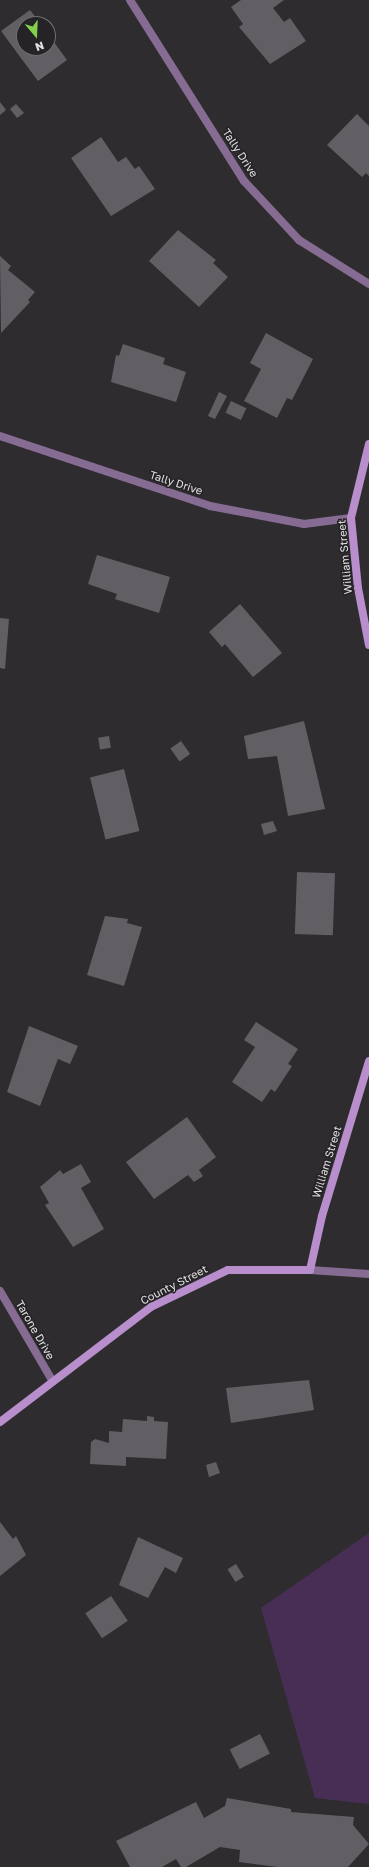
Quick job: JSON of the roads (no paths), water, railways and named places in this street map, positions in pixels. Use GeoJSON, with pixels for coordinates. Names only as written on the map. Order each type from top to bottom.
{"type":"FeatureCollection","features":[{"type":"Feature","properties":{"kind":"street","name":"Tally Drive"},"geometry":{"type":"LineString","coordinates":[[130,0],[244,181],[299,240],[369,284]]}},
{"type":"Feature","properties":{"kind":"street","name":"Tally Drive"},"geometry":{"type":"LineString","coordinates":[[0,436],[210,506],[304,524],[351,518]]}},
{"type":"Feature","properties":{"kind":"street","name":"William Street"},"geometry":{"type":"LineString","coordinates":[[369,444],[351,518],[358,588],[369,645]]}},
{"type":"Feature","properties":{"kind":"street","name":"William Street"},"geometry":{"type":"LineString","coordinates":[[310,1270],[322,1216],[369,1061]]}},
{"type":"Feature","properties":{"kind":"street","name":"County Street"},"geometry":{"type":"LineString","coordinates":[[0,1422],[52,1380],[151,1307],[228,1270],[310,1270],[369,1274]]}},
{"type":"Feature","properties":{"kind":"street","name":"Tarone Drive"},"geometry":{"type":"LineString","coordinates":[[0,1291],[52,1380]]}}]}
